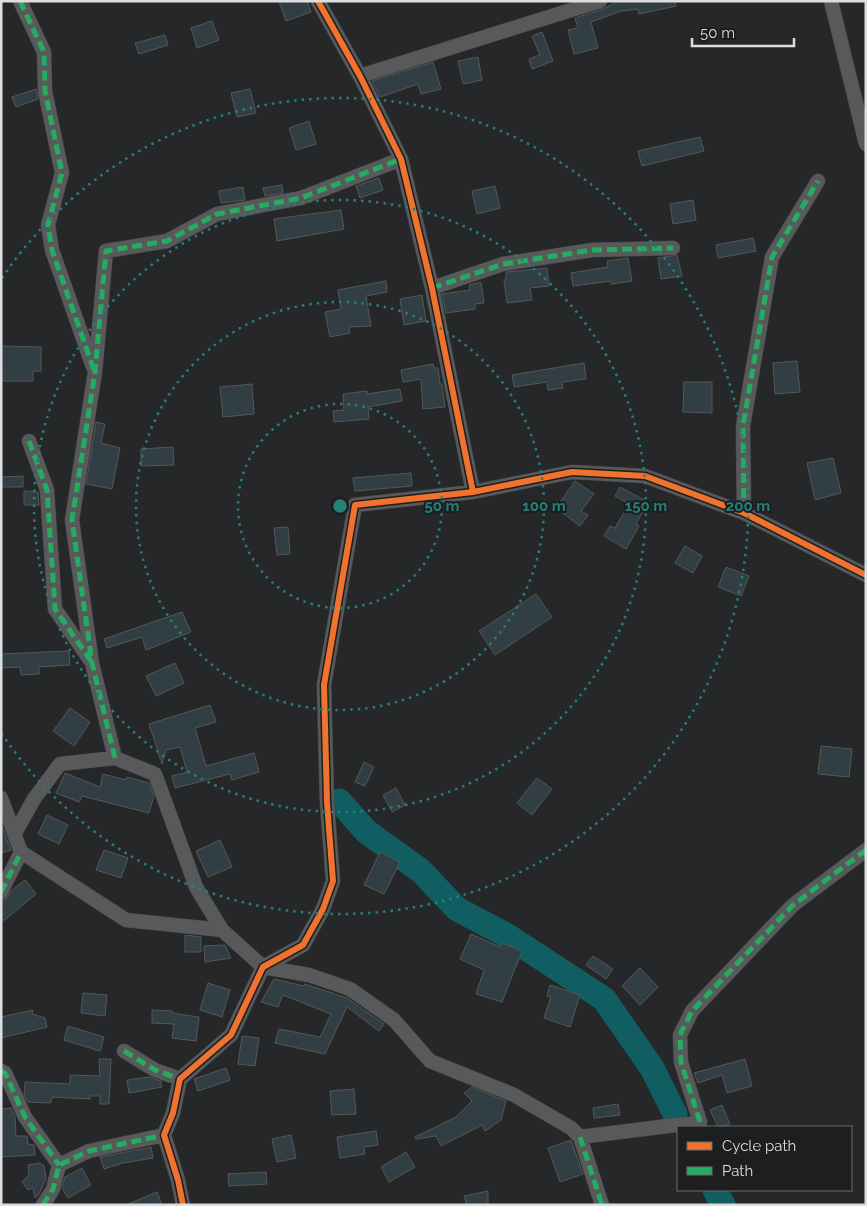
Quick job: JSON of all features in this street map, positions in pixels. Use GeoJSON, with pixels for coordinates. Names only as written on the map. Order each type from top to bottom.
{"type":"FeatureCollection","features":[{"type":"Feature","properties":{"kind":"street"},"geometry":{"type":"LineString","coordinates":[[20,1],[44,52],[45,91],[62,173],[48,225],[52,250],[95,372]]}},
{"type":"Feature","properties":{"kind":"street"},"geometry":{"type":"LineString","coordinates":[[318,1],[360,76],[401,159],[432,288],[474,492]]}},
{"type":"Feature","properties":{"kind":"street"},"geometry":{"type":"LineString","coordinates":[[360,76],[600,1]]}},
{"type":"Feature","properties":{"kind":"street"},"geometry":{"type":"LineString","coordinates":[[831,1],[866,144]]}},
{"type":"Feature","properties":{"kind":"street"},"geometry":{"type":"LineString","coordinates":[[115,758],[92,663],[72,520],[95,372],[106,251],[167,241],[217,214],[301,198],[401,159]]}},
{"type":"Feature","properties":{"kind":"street"},"geometry":{"type":"LineString","coordinates":[[744,513],[743,426],[772,257],[818,181]]}},
{"type":"Feature","properties":{"kind":"street"},"geometry":{"type":"LineString","coordinates":[[432,288],[503,264],[592,250],[673,248]]}},
{"type":"Feature","properties":{"kind":"street"},"geometry":{"type":"LineString","coordinates":[[28,441],[47,490],[55,609],[92,663]]}},
{"type":"Feature","properties":{"kind":"street"},"geometry":{"type":"LineString","coordinates":[[183,1205],[178,1180],[164,1135],[173,1113],[180,1079],[231,1035],[263,967],[303,945],[323,909],[333,881],[327,803],[324,685],[355,505],[474,492],[572,472],[645,476],[744,513],[866,575]]}},
{"type":"Feature","properties":{"kind":"street"},"geometry":{"type":"LineString","coordinates":[[15,833],[34,799],[60,764],[115,758],[155,774],[196,888],[222,930],[263,967],[309,975],[350,989],[394,1020],[430,1061],[514,1095],[571,1128],[580,1137],[602,1205]]}},
{"type":"Feature","properties":{"kind":"street"},"geometry":{"type":"LineString","coordinates":[[1,798],[21,852],[126,920],[222,930]]}},
{"type":"Feature","properties":{"kind":"street"},"geometry":{"type":"LineString","coordinates":[[580,1137],[700,1122],[681,1062],[680,1035],[692,1011],[793,905],[866,850]]}},
{"type":"Feature","properties":{"kind":"street"},"geometry":{"type":"LineString","coordinates":[[1,892],[21,852]]}},
{"type":"Feature","properties":{"kind":"street"},"geometry":{"type":"LineString","coordinates":[[124,1051],[155,1070],[180,1079]]}},
{"type":"Feature","properties":{"kind":"street"},"geometry":{"type":"LineString","coordinates":[[1,1071],[5,1073],[24,1117],[59,1165]]}},
{"type":"Feature","properties":{"kind":"street"},"geometry":{"type":"LineString","coordinates":[[59,1165],[89,1151],[164,1135]]}},
{"type":"Feature","properties":{"kind":"street"},"geometry":{"type":"LineString","coordinates":[[43,1205],[53,1188],[59,1165]]}},
{"type":"Feature","properties":{"kind":"building"},"geometry":{"type":"Polygon","coordinates":[[[279,1],[307,1],[311,12],[286,21],[279,1]]]}},
{"type":"Feature","properties":{"kind":"building"},"geometry":{"type":"Polygon","coordinates":[[[618,1],[675,1],[676,6],[639,14],[638,9],[621,11],[591,22],[598,48],[574,54],[568,30],[578,28],[575,18],[603,9],[618,1]]]}},
{"type":"Feature","properties":{"kind":"building"},"geometry":{"type":"Polygon","coordinates":[[[212,21],[219,40],[197,48],[191,28],[212,21]]]}},
{"type":"Feature","properties":{"kind":"building"},"geometry":{"type":"Polygon","coordinates":[[[542,32],[553,61],[532,69],[529,59],[540,55],[532,36],[542,32]]]}},
{"type":"Feature","properties":{"kind":"building"},"geometry":{"type":"Polygon","coordinates":[[[165,35],[168,45],[139,54],[135,43],[165,35]]]}},
{"type":"Feature","properties":{"kind":"building"},"geometry":{"type":"Polygon","coordinates":[[[478,57],[482,80],[463,84],[458,61],[478,57]]]}},
{"type":"Feature","properties":{"kind":"building"},"geometry":{"type":"Polygon","coordinates":[[[433,62],[441,89],[421,94],[418,84],[380,97],[372,81],[433,62]]]}},
{"type":"Feature","properties":{"kind":"building"},"geometry":{"type":"Polygon","coordinates":[[[36,89],[38,99],[16,107],[12,97],[36,89]]]}},
{"type":"Feature","properties":{"kind":"building"},"geometry":{"type":"Polygon","coordinates":[[[250,89],[256,113],[237,117],[231,93],[250,89]]]}},
{"type":"Feature","properties":{"kind":"building"},"geometry":{"type":"Polygon","coordinates":[[[309,121],[316,144],[296,150],[289,128],[309,121]]]}},
{"type":"Feature","properties":{"kind":"building"},"geometry":{"type":"Polygon","coordinates":[[[700,137],[704,151],[642,166],[638,151],[700,137]]]}},
{"type":"Feature","properties":{"kind":"building"},"geometry":{"type":"Polygon","coordinates":[[[379,178],[383,190],[360,198],[356,186],[379,178]]]}},
{"type":"Feature","properties":{"kind":"building"},"geometry":{"type":"Polygon","coordinates":[[[282,185],[283,193],[265,196],[263,188],[282,185]]]}},
{"type":"Feature","properties":{"kind":"building"},"geometry":{"type":"Polygon","coordinates":[[[495,186],[500,208],[477,214],[472,191],[495,186]]]}},
{"type":"Feature","properties":{"kind":"building"},"geometry":{"type":"Polygon","coordinates":[[[243,187],[245,200],[221,203],[219,191],[243,187]]]}},
{"type":"Feature","properties":{"kind":"building"},"geometry":{"type":"Polygon","coordinates":[[[693,200],[696,220],[673,224],[670,204],[693,200]]]}},
{"type":"Feature","properties":{"kind":"building"},"geometry":{"type":"Polygon","coordinates":[[[341,210],[344,229],[277,241],[274,219],[341,210]]]}},
{"type":"Feature","properties":{"kind":"building"},"geometry":{"type":"Polygon","coordinates":[[[753,238],[756,251],[718,258],[716,245],[753,238]]]}},
{"type":"Feature","properties":{"kind":"building"},"geometry":{"type":"Polygon","coordinates":[[[677,255],[682,276],[661,279],[658,258],[677,255]]]}},
{"type":"Feature","properties":{"kind":"building"},"geometry":{"type":"Polygon","coordinates":[[[628,258],[632,281],[611,284],[611,281],[573,286],[571,273],[608,267],[607,261],[628,258]]]}},
{"type":"Feature","properties":{"kind":"building"},"geometry":{"type":"Polygon","coordinates":[[[547,268],[549,286],[530,288],[532,300],[507,303],[504,280],[506,280],[506,272],[547,268]]]}},
{"type":"Feature","properties":{"kind":"building"},"geometry":{"type":"Polygon","coordinates":[[[386,281],[387,292],[366,296],[371,326],[349,327],[350,333],[330,337],[325,312],[341,309],[338,290],[386,281]]]}},
{"type":"Feature","properties":{"kind":"building"},"geometry":{"type":"Polygon","coordinates":[[[481,282],[484,303],[475,304],[475,309],[446,313],[442,294],[470,290],[469,285],[481,282]]]}},
{"type":"Feature","properties":{"kind":"building"},"geometry":{"type":"Polygon","coordinates":[[[422,295],[426,321],[404,325],[400,299],[422,295]]]}},
{"type":"Feature","properties":{"kind":"building"},"geometry":{"type":"Polygon","coordinates":[[[1,346],[41,347],[41,371],[33,371],[33,381],[2,381],[1,346]]]}},
{"type":"Feature","properties":{"kind":"building"},"geometry":{"type":"Polygon","coordinates":[[[797,361],[800,392],[775,394],[773,363],[797,361]]]}},
{"type":"Feature","properties":{"kind":"building"},"geometry":{"type":"Polygon","coordinates":[[[584,363],[586,379],[562,382],[563,388],[548,390],[547,382],[514,387],[512,375],[584,363]]]}},
{"type":"Feature","properties":{"kind":"building"},"geometry":{"type":"Polygon","coordinates":[[[433,364],[434,368],[438,368],[445,407],[423,409],[421,379],[403,382],[401,370],[433,364]]]}},
{"type":"Feature","properties":{"kind":"building"},"geometry":{"type":"Polygon","coordinates":[[[684,382],[712,382],[712,413],[683,412],[684,382]]]}},
{"type":"Feature","properties":{"kind":"building"},"geometry":{"type":"Polygon","coordinates":[[[252,384],[254,414],[223,417],[220,387],[252,384]]]}},
{"type":"Feature","properties":{"kind":"building"},"geometry":{"type":"Polygon","coordinates":[[[400,389],[402,401],[368,407],[369,419],[334,422],[333,411],[344,410],[343,394],[367,391],[367,394],[400,389]]]}},
{"type":"Feature","properties":{"kind":"building"},"geometry":{"type":"Polygon","coordinates":[[[96,422],[105,424],[101,443],[120,448],[112,489],[86,484],[96,422]]]}},
{"type":"Feature","properties":{"kind":"building"},"geometry":{"type":"Polygon","coordinates":[[[173,447],[174,465],[141,466],[141,449],[173,447]]]}},
{"type":"Feature","properties":{"kind":"building"},"geometry":{"type":"Polygon","coordinates":[[[833,458],[841,493],[815,500],[807,463],[833,458]]]}},
{"type":"Feature","properties":{"kind":"building"},"geometry":{"type":"Polygon","coordinates":[[[411,473],[412,486],[355,491],[353,478],[411,473]]]}},
{"type":"Feature","properties":{"kind":"building"},"geometry":{"type":"Polygon","coordinates":[[[23,476],[23,487],[1,487],[1,477],[23,476]]]}},
{"type":"Feature","properties":{"kind":"building"},"geometry":{"type":"Polygon","coordinates":[[[575,481],[594,494],[581,511],[588,515],[580,526],[556,508],[575,481]]]}},
{"type":"Feature","properties":{"kind":"building"},"geometry":{"type":"Polygon","coordinates":[[[620,487],[648,502],[636,524],[639,526],[626,549],[604,536],[610,526],[615,528],[629,504],[615,496],[620,487]]]}},
{"type":"Feature","properties":{"kind":"building"},"geometry":{"type":"Polygon","coordinates":[[[24,491],[38,492],[39,505],[24,505],[24,491]]]}},
{"type":"Feature","properties":{"kind":"building"},"geometry":{"type":"Polygon","coordinates":[[[288,527],[290,554],[277,555],[274,528],[288,527]]]}},
{"type":"Feature","properties":{"kind":"building"},"geometry":{"type":"Polygon","coordinates":[[[685,546],[702,556],[693,573],[675,563],[685,546]]]}},
{"type":"Feature","properties":{"kind":"building"},"geometry":{"type":"Polygon","coordinates":[[[726,567],[749,576],[741,596],[718,587],[726,567]]]}},
{"type":"Feature","properties":{"kind":"building"},"geometry":{"type":"Polygon","coordinates":[[[536,594],[552,617],[495,655],[479,631],[536,594]]]}},
{"type":"Feature","properties":{"kind":"building"},"geometry":{"type":"Polygon","coordinates":[[[182,612],[191,632],[146,650],[142,637],[107,648],[104,639],[182,612]]]}},
{"type":"Feature","properties":{"kind":"building"},"geometry":{"type":"Polygon","coordinates":[[[69,651],[70,665],[39,667],[39,674],[21,675],[20,667],[1,668],[1,654],[69,651]]]}},
{"type":"Feature","properties":{"kind":"building"},"geometry":{"type":"Polygon","coordinates":[[[175,663],[184,683],[156,696],[146,676],[175,663]]]}},
{"type":"Feature","properties":{"kind":"building"},"geometry":{"type":"Polygon","coordinates":[[[210,705],[216,722],[195,728],[206,766],[254,753],[259,772],[232,780],[230,774],[175,788],[172,776],[187,772],[180,747],[166,750],[162,764],[149,724],[210,705]]]}},
{"type":"Feature","properties":{"kind":"building"},"geometry":{"type":"Polygon","coordinates":[[[70,708],[90,722],[74,746],[53,731],[70,708]]]}},
{"type":"Feature","properties":{"kind":"building"},"geometry":{"type":"Polygon","coordinates":[[[821,746],[852,749],[849,777],[818,774],[821,746]]]}},
{"type":"Feature","properties":{"kind":"building"},"geometry":{"type":"Polygon","coordinates":[[[364,762],[374,767],[365,786],[355,782],[364,762]]]}},
{"type":"Feature","properties":{"kind":"building"},"geometry":{"type":"Polygon","coordinates":[[[65,773],[100,787],[103,774],[126,780],[127,777],[149,783],[154,796],[149,813],[82,796],[79,802],[56,793],[65,773]]]}},
{"type":"Feature","properties":{"kind":"building"},"geometry":{"type":"Polygon","coordinates":[[[537,778],[552,789],[532,815],[517,803],[537,778]]]}},
{"type":"Feature","properties":{"kind":"building"},"geometry":{"type":"Polygon","coordinates":[[[396,788],[405,805],[392,812],[383,795],[396,788]]]}},
{"type":"Feature","properties":{"kind":"building"},"geometry":{"type":"Polygon","coordinates":[[[47,815],[68,825],[59,844],[38,834],[47,815]]]}},
{"type":"Feature","properties":{"kind":"building"},"geometry":{"type":"Polygon","coordinates":[[[1,824],[11,850],[1,853],[1,824]]]}},
{"type":"Feature","properties":{"kind":"building"},"geometry":{"type":"Polygon","coordinates":[[[220,840],[232,867],[208,877],[196,851],[220,840]]]}},
{"type":"Feature","properties":{"kind":"building"},"geometry":{"type":"Polygon","coordinates":[[[104,850],[128,858],[121,878],[96,870],[104,850]]]}},
{"type":"Feature","properties":{"kind":"building"},"geometry":{"type":"Polygon","coordinates":[[[380,852],[400,862],[384,894],[364,885],[380,852]]]}},
{"type":"Feature","properties":{"kind":"building"},"geometry":{"type":"Polygon","coordinates":[[[25,880],[36,894],[1,923],[1,901],[6,899],[11,891],[25,880]]]}},
{"type":"Feature","properties":{"kind":"building"},"geometry":{"type":"Polygon","coordinates":[[[471,934],[500,947],[502,943],[522,951],[502,1002],[476,994],[484,970],[460,959],[471,934]]]}},
{"type":"Feature","properties":{"kind":"building"},"geometry":{"type":"Polygon","coordinates":[[[185,935],[201,937],[201,952],[185,952],[185,935]]]}},
{"type":"Feature","properties":{"kind":"building"},"geometry":{"type":"Polygon","coordinates":[[[225,945],[231,958],[205,962],[204,946],[225,945]]]}},
{"type":"Feature","properties":{"kind":"building"},"geometry":{"type":"Polygon","coordinates":[[[593,956],[613,969],[606,979],[586,965],[593,956]]]}},
{"type":"Feature","properties":{"kind":"building"},"geometry":{"type":"Polygon","coordinates":[[[640,968],[658,987],[640,1005],[622,986],[640,968]]]}},
{"type":"Feature","properties":{"kind":"building"},"geometry":{"type":"Polygon","coordinates":[[[274,979],[304,986],[305,984],[347,998],[384,1024],[379,1031],[347,1007],[325,1054],[275,1043],[279,1029],[320,1037],[331,1014],[283,995],[278,1007],[261,1002],[274,979]]]}},
{"type":"Feature","properties":{"kind":"building"},"geometry":{"type":"Polygon","coordinates":[[[208,983],[230,990],[222,1017],[200,1010],[208,983]]]}},
{"type":"Feature","properties":{"kind":"building"},"geometry":{"type":"Polygon","coordinates":[[[550,985],[580,995],[570,1027],[544,1018],[551,997],[547,996],[550,985]]]}},
{"type":"Feature","properties":{"kind":"building"},"geometry":{"type":"Polygon","coordinates":[[[83,993],[107,995],[105,1016],[81,1013],[83,993]]]}},
{"type":"Feature","properties":{"kind":"building"},"geometry":{"type":"Polygon","coordinates":[[[33,1010],[32,1014],[45,1018],[47,1027],[1,1038],[1,1017],[33,1010]]]}},
{"type":"Feature","properties":{"kind":"building"},"geometry":{"type":"Polygon","coordinates":[[[152,1010],[173,1011],[172,1013],[199,1017],[196,1041],[172,1038],[174,1024],[152,1023],[152,1010]]]}},
{"type":"Feature","properties":{"kind":"building"},"geometry":{"type":"Polygon","coordinates":[[[68,1026],[104,1037],[100,1051],[64,1040],[68,1026]]]}},
{"type":"Feature","properties":{"kind":"building"},"geometry":{"type":"Polygon","coordinates":[[[242,1036],[259,1038],[255,1066],[238,1064],[242,1036]]]}},
{"type":"Feature","properties":{"kind":"building"},"geometry":{"type":"Polygon","coordinates":[[[99,1059],[111,1059],[109,1104],[100,1104],[100,1096],[90,1096],[90,1099],[52,1097],[51,1103],[28,1102],[24,1095],[25,1082],[70,1084],[70,1075],[100,1076],[99,1059]]]}},
{"type":"Feature","properties":{"kind":"building"},"geometry":{"type":"Polygon","coordinates":[[[745,1059],[752,1086],[727,1093],[722,1075],[698,1083],[694,1073],[745,1059]]]}},
{"type":"Feature","properties":{"kind":"building"},"geometry":{"type":"Polygon","coordinates":[[[226,1068],[230,1080],[198,1091],[194,1079],[226,1068]]]}},
{"type":"Feature","properties":{"kind":"building"},"geometry":{"type":"Polygon","coordinates":[[[149,1077],[161,1081],[162,1087],[129,1093],[127,1080],[149,1077]]]}},
{"type":"Feature","properties":{"kind":"building"},"geometry":{"type":"Polygon","coordinates":[[[472,1087],[506,1101],[501,1120],[485,1131],[482,1125],[441,1146],[436,1136],[416,1139],[415,1137],[456,1117],[472,1101],[464,1093],[472,1087]]]}},
{"type":"Feature","properties":{"kind":"building"},"geometry":{"type":"Polygon","coordinates":[[[354,1089],[356,1114],[332,1115],[330,1091],[354,1089]]]}},
{"type":"Feature","properties":{"kind":"building"},"geometry":{"type":"Polygon","coordinates":[[[618,1104],[620,1115],[594,1118],[593,1108],[618,1104]]]}},
{"type":"Feature","properties":{"kind":"building"},"geometry":{"type":"Polygon","coordinates":[[[722,1105],[730,1124],[718,1126],[710,1110],[722,1105]]]}},
{"type":"Feature","properties":{"kind":"building"},"geometry":{"type":"Polygon","coordinates":[[[11,1108],[15,1117],[16,1136],[27,1136],[28,1144],[34,1145],[35,1155],[1,1157],[1,1109],[11,1108]]]}},
{"type":"Feature","properties":{"kind":"building"},"geometry":{"type":"Polygon","coordinates":[[[376,1131],[378,1145],[364,1147],[365,1154],[340,1158],[337,1137],[376,1131]]]}},
{"type":"Feature","properties":{"kind":"building"},"geometry":{"type":"Polygon","coordinates":[[[291,1135],[296,1158],[277,1162],[272,1139],[291,1135]]]}},
{"type":"Feature","properties":{"kind":"building"},"geometry":{"type":"Polygon","coordinates":[[[571,1140],[583,1174],[560,1182],[548,1148],[571,1140]]]}},
{"type":"Feature","properties":{"kind":"building"},"geometry":{"type":"Polygon","coordinates":[[[151,1147],[153,1158],[123,1163],[104,1169],[100,1157],[151,1147]]]}},
{"type":"Feature","properties":{"kind":"building"},"geometry":{"type":"Polygon","coordinates":[[[406,1152],[415,1167],[389,1182],[381,1167],[406,1152]]]}},
{"type":"Feature","properties":{"kind":"building"},"geometry":{"type":"Polygon","coordinates":[[[40,1163],[44,1166],[46,1179],[38,1196],[35,1198],[33,1188],[28,1190],[22,1182],[29,1175],[28,1165],[40,1163]]]}},
{"type":"Feature","properties":{"kind":"building"},"geometry":{"type":"Polygon","coordinates":[[[82,1168],[91,1185],[68,1198],[62,1188],[65,1177],[82,1168]]]}},
{"type":"Feature","properties":{"kind":"building"},"geometry":{"type":"Polygon","coordinates":[[[266,1172],[267,1184],[229,1186],[228,1174],[266,1172]]]}},
{"type":"Feature","properties":{"kind":"building"},"geometry":{"type":"Polygon","coordinates":[[[488,1191],[488,1205],[467,1205],[464,1196],[488,1191]]]}},
{"type":"Feature","properties":{"kind":"building"},"geometry":{"type":"Polygon","coordinates":[[[157,1192],[162,1205],[128,1205],[128,1204],[157,1192]]]}},
{"type":"Feature","properties":{"kind":"waterway"},"geometry":{"type":"LineString","coordinates":[[339,801],[367,832],[421,871],[457,909],[506,935],[604,999],[652,1068],[675,1114]]}},
{"type":"Feature","properties":{"kind":"waterway"},"geometry":{"type":"LineString","coordinates":[[716,1191],[723,1205]]}},
{"type":"Feature","properties":{"kind":"marked path"},"geometry":{"type":"LineString","coordinates":[[20,1],[44,52],[45,91],[62,173],[48,225],[52,250],[94,370]]}},
{"type":"Feature","properties":{"kind":"marked path"},"geometry":{"type":"LineString","coordinates":[[115,758],[92,663],[72,520],[95,372],[106,251],[167,241],[217,214],[301,198],[401,159]]}},
{"type":"Feature","properties":{"kind":"marked path"},"geometry":{"type":"LineString","coordinates":[[744,513],[743,426],[772,257],[818,181]]}},
{"type":"Feature","properties":{"kind":"marked path"},"geometry":{"type":"LineString","coordinates":[[432,288],[503,264],[592,250],[673,248]]}},
{"type":"Feature","properties":{"kind":"marked path"},"geometry":{"type":"LineString","coordinates":[[29,441],[47,490],[55,609],[91,661]]}},
{"type":"Feature","properties":{"kind":"marked path"},"geometry":{"type":"LineString","coordinates":[[700,1122],[681,1062],[680,1035],[692,1011],[793,905],[866,850]]}},
{"type":"Feature","properties":{"kind":"marked path"},"geometry":{"type":"LineString","coordinates":[[1,892],[21,852]]}},
{"type":"Feature","properties":{"kind":"marked path"},"geometry":{"type":"LineString","coordinates":[[124,1051],[155,1070],[180,1079]]}},
{"type":"Feature","properties":{"kind":"marked path"},"geometry":{"type":"LineString","coordinates":[[1,1071],[5,1073],[25,1117],[59,1165]]}},
{"type":"Feature","properties":{"kind":"marked path"},"geometry":{"type":"LineString","coordinates":[[43,1205],[53,1189],[59,1165],[89,1151],[164,1135]]}},
{"type":"Feature","properties":{"kind":"marked path"},"geometry":{"type":"LineString","coordinates":[[580,1137],[602,1205]]}},
{"type":"Feature","properties":{"kind":"cycle path"},"geometry":{"type":"LineString","coordinates":[[318,1],[360,76],[401,159],[432,288],[473,492],[572,472],[645,476],[744,513],[866,575]]}},
{"type":"Feature","properties":{"kind":"cycle path"},"geometry":{"type":"LineString","coordinates":[[183,1205],[178,1180],[164,1135],[173,1113],[180,1079],[231,1035],[263,967],[303,945],[323,909],[333,881],[327,803],[324,685],[355,505],[473,492]]}}]}
